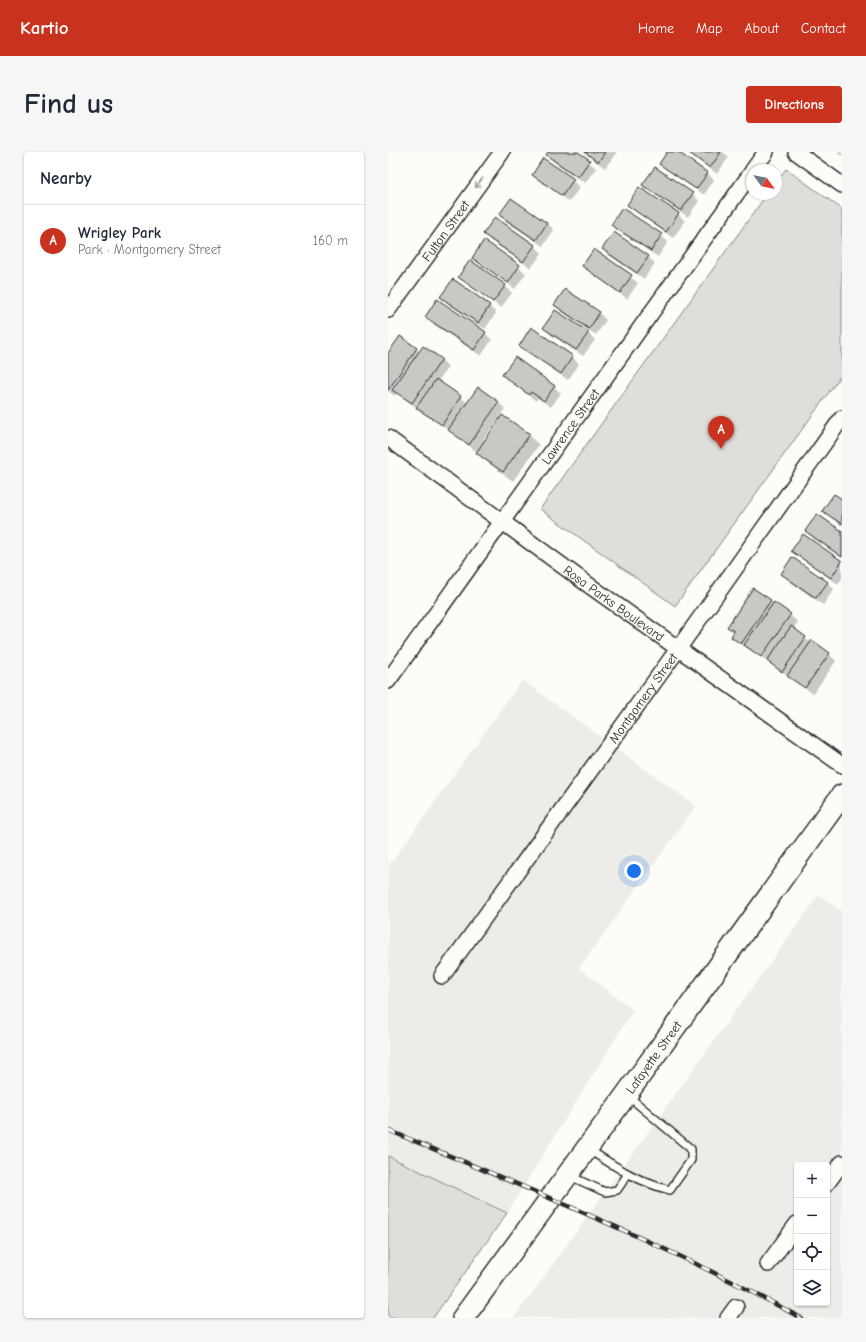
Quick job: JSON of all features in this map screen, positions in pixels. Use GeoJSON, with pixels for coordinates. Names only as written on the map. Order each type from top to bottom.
{"type":"FeatureCollection","features":[{"type":"Feature","properties":{"kind":"main road","name":"Lafayette Street"},"geometry":{"type":"LineString","coordinates":[[463,1318],[842,795]]}},
{"type":"Feature","properties":{"kind":"street","name":"Fulton Street"},"geometry":{"type":"LineString","coordinates":[[388,310],[502,152]]}},
{"type":"Feature","properties":{"kind":"street","name":"Lawrence Street"},"geometry":{"type":"LineString","coordinates":[[758,164],[766,152]]}},
{"type":"Feature","properties":{"kind":"street"},"geometry":{"type":"LineString","coordinates":[[796,152],[842,185]]}},
{"type":"Feature","properties":{"kind":"street","name":"Lawrence Street"},"geometry":{"type":"LineString","coordinates":[[388,681],[746,181]]}},
{"type":"Feature","properties":{"kind":"street","name":"Montgomery Street"},"geometry":{"type":"LineString","coordinates":[[442,976],[678,649],[842,418]]}},
{"type":"Feature","properties":{"kind":"street","name":"Rosa Parks Boulevard"},"geometry":{"type":"LineString","coordinates":[[388,438],[678,649],[842,765]]}},
{"type":"Feature","properties":{"kind":"street"},"geometry":{"type":"LineString","coordinates":[[830,1179],[842,1163]]}},
{"type":"Feature","properties":{"kind":"street"},"geometry":{"type":"LineString","coordinates":[[768,1264],[794,1228]]}},
{"type":"Feature","properties":{"kind":"lane"},"geometry":{"type":"LineString","coordinates":[[587,1148],[628,1174],[655,1186],[670,1190],[691,1160],[691,1149],[626,1095]]}},
{"type":"Feature","properties":{"kind":"lane"},"geometry":{"type":"LineString","coordinates":[[568,1175],[605,1192],[617,1190],[628,1174]]}},
{"type":"Feature","properties":{"kind":"shaded area"},"geometry":{"type":"Polygon","coordinates":[[[786,169],[842,209],[842,374],[675,606],[540,509],[763,200],[782,200],[782,174],[786,169]]]}},
{"type":"Feature","properties":{"kind":"shaded area"},"geometry":{"type":"Polygon","coordinates":[[[522,680],[696,806],[579,968],[633,1010],[507,1213],[388,1156],[388,867],[522,680]]]}},
{"type":"Feature","properties":{"kind":"shaded area"},"geometry":{"type":"Polygon","coordinates":[[[819,895],[842,911],[842,1318],[514,1318],[819,895]]]}},
{"type":"Feature","properties":{"kind":"shaded area"},"geometry":{"type":"Polygon","coordinates":[[[388,1156],[507,1213],[433,1318],[388,1318],[388,1156]]]}},
{"type":"Feature","properties":{"kind":"building"},"geometry":{"type":"Polygon","coordinates":[[[548,152],[578,152],[590,160],[578,177],[546,155],[548,152]]]}},
{"type":"Feature","properties":{"kind":"building"},"geometry":{"type":"Polygon","coordinates":[[[585,152],[605,152],[598,162],[585,152]]]}},
{"type":"Feature","properties":{"kind":"building"},"geometry":{"type":"Polygon","coordinates":[[[667,152],[678,152],[708,173],[696,189],[659,164],[667,152]]]}},
{"type":"Feature","properties":{"kind":"building"},"geometry":{"type":"Polygon","coordinates":[[[688,152],[721,152],[710,168],[688,152]]]}},
{"type":"Feature","properties":{"kind":"building"},"geometry":{"type":"Polygon","coordinates":[[[543,158],[574,179],[562,196],[532,175],[543,158]]]}},
{"type":"Feature","properties":{"kind":"building"},"geometry":{"type":"Polygon","coordinates":[[[655,167],[693,193],[681,211],[642,185],[655,167]]]}},
{"type":"Feature","properties":{"kind":"building"},"geometry":{"type":"Polygon","coordinates":[[[639,187],[679,213],[666,232],[627,205],[639,187]]]}},
{"type":"Feature","properties":{"kind":"building"},"geometry":{"type":"Polygon","coordinates":[[[511,198],[547,223],[536,240],[499,215],[511,198]]]}},
{"type":"Feature","properties":{"kind":"building"},"geometry":{"type":"Polygon","coordinates":[[[622,208],[662,234],[651,251],[611,225],[622,208]]]}},
{"type":"Feature","properties":{"kind":"building"},"geometry":{"type":"Polygon","coordinates":[[[495,217],[535,245],[523,262],[483,234],[495,217]]]}},
{"type":"Feature","properties":{"kind":"building"},"geometry":{"type":"Polygon","coordinates":[[[614,232],[649,256],[637,273],[602,249],[614,232]]]}},
{"type":"Feature","properties":{"kind":"building"},"geometry":{"type":"Polygon","coordinates":[[[484,240],[520,265],[508,283],[472,258],[484,240]]]}},
{"type":"Feature","properties":{"kind":"building"},"geometry":{"type":"Polygon","coordinates":[[[594,249],[632,275],[620,293],[582,266],[594,249]]]}},
{"type":"Feature","properties":{"kind":"building"},"geometry":{"type":"Polygon","coordinates":[[[470,260],[506,285],[493,302],[458,277],[470,260]]]}},
{"type":"Feature","properties":{"kind":"building"},"geometry":{"type":"Polygon","coordinates":[[[453,279],[490,305],[478,323],[440,297],[453,279]]]}},
{"type":"Feature","properties":{"kind":"building"},"geometry":{"type":"Polygon","coordinates":[[[565,289],[600,312],[589,329],[554,305],[565,289]]]}},
{"type":"Feature","properties":{"kind":"building"},"geometry":{"type":"Polygon","coordinates":[[[437,299],[486,332],[474,350],[425,317],[437,299]]]}},
{"type":"Feature","properties":{"kind":"building"},"geometry":{"type":"Polygon","coordinates":[[[555,310],[589,332],[576,350],[543,328],[555,310]]]}},
{"type":"Feature","properties":{"kind":"building"},"geometry":{"type":"Polygon","coordinates":[[[531,327],[573,356],[561,374],[519,346],[531,327]]]}},
{"type":"Feature","properties":{"kind":"building"},"geometry":{"type":"Polygon","coordinates":[[[400,336],[417,348],[388,390],[388,353],[400,336]]]}},
{"type":"Feature","properties":{"kind":"building"},"geometry":{"type":"Polygon","coordinates":[[[423,346],[442,359],[412,403],[392,390],[423,346]]]}},
{"type":"Feature","properties":{"kind":"building"},"geometry":{"type":"Polygon","coordinates":[[[515,357],[555,386],[544,401],[531,392],[529,395],[502,375],[515,357]]]}},
{"type":"Feature","properties":{"kind":"building"},"geometry":{"type":"Polygon","coordinates":[[[436,379],[461,396],[442,425],[416,408],[436,379]]]}},
{"type":"Feature","properties":{"kind":"building"},"geometry":{"type":"Polygon","coordinates":[[[478,387],[499,402],[469,445],[448,430],[478,387]]]}},
{"type":"Feature","properties":{"kind":"building"},"geometry":{"type":"Polygon","coordinates":[[[502,415],[530,434],[503,472],[476,453],[502,415]]]}},
{"type":"Feature","properties":{"kind":"building"},"geometry":{"type":"Polygon","coordinates":[[[834,494],[842,499],[842,524],[822,511],[834,494]]]}},
{"type":"Feature","properties":{"kind":"building"},"geometry":{"type":"Polygon","coordinates":[[[817,514],[842,531],[842,557],[805,531],[817,514]]]}},
{"type":"Feature","properties":{"kind":"building"},"geometry":{"type":"Polygon","coordinates":[[[803,534],[842,561],[831,578],[791,551],[803,534]]]}},
{"type":"Feature","properties":{"kind":"building"},"geometry":{"type":"Polygon","coordinates":[[[792,557],[828,582],[816,598],[781,574],[792,557]]]}},
{"type":"Feature","properties":{"kind":"building"},"geometry":{"type":"Polygon","coordinates":[[[753,588],[771,600],[741,644],[731,637],[734,631],[727,627],[753,588]]]}},
{"type":"Feature","properties":{"kind":"building"},"geometry":{"type":"Polygon","coordinates":[[[774,602],[791,614],[761,657],[744,645],[774,602]]]}},
{"type":"Feature","properties":{"kind":"building"},"geometry":{"type":"Polygon","coordinates":[[[791,626],[806,637],[782,672],[767,661],[791,626]]]}},
{"type":"Feature","properties":{"kind":"building"},"geometry":{"type":"Polygon","coordinates":[[[812,640],[830,653],[805,688],[787,676],[812,640]]]}},
{"type":"Feature","properties":{"kind":"railway"},"geometry":{"type":"LineString","coordinates":[[388,1130],[545,1196],[649,1242],[751,1291],[801,1318]]}},
{"type":"Feature","properties":{"kind":"place","name":"Wrigley Park"},"geometry":{"type":"Point","coordinates":[721,449]}}]}
